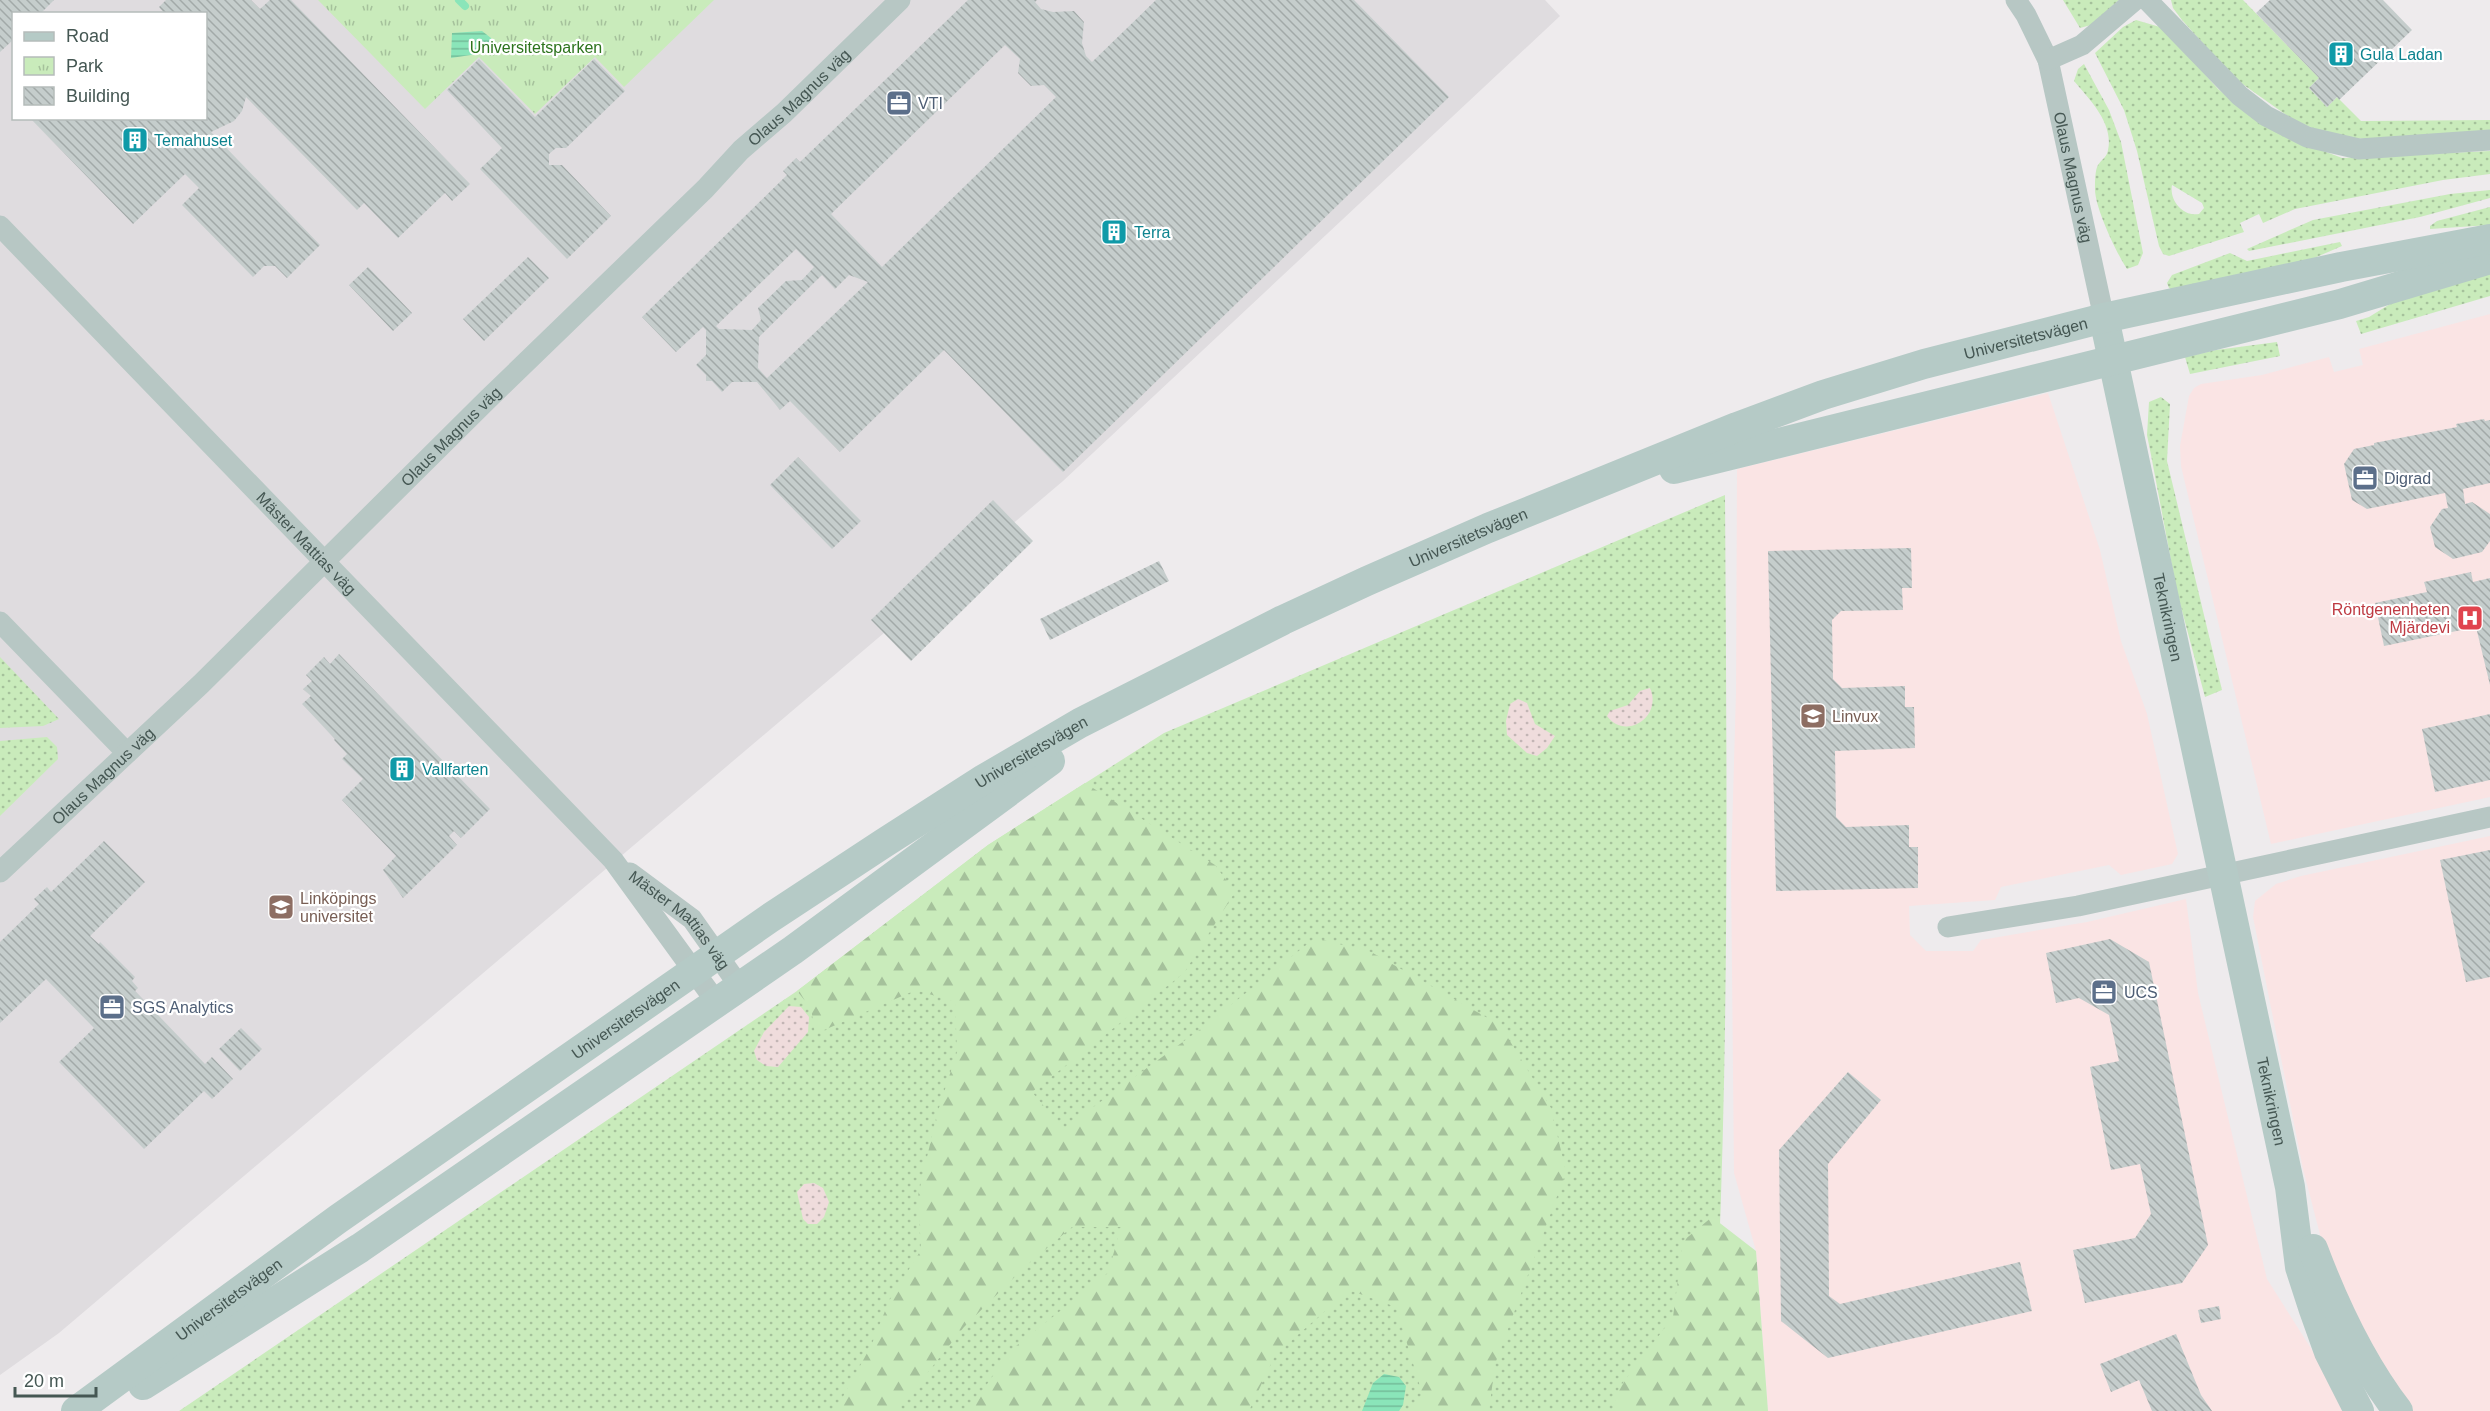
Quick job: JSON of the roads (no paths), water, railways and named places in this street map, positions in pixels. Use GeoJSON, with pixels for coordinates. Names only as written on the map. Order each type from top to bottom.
{"type":"FeatureCollection","features":[{"type":"Feature","properties":{"kind":"main road","name":"Universitetsvägen"},"geometry":{"type":"LineString","coordinates":[[76,1411],[338,1219],[789,906],[984,779],[1080,723],[1367,580],[1488,528],[1737,427],[1823,395],[1924,364],[2104,318],[2341,267],[2490,239]]}},
{"type":"Feature","properties":{"kind":"main road","name":"Universitetsvägen"},"geometry":{"type":"LineString","coordinates":[[1578,493],[2340,304],[2490,259]]}},
{"type":"Feature","properties":{"kind":"main road","name":"Olaus Magnus väg"},"geometry":{"type":"LineString","coordinates":[[2104,318],[2114,360]]}},
{"type":"Feature","properties":{"kind":"main road","name":"Teknikringen"},"geometry":{"type":"LineString","coordinates":[[2114,360],[2290,1187],[2300,1267],[2329,1352],[2360,1411]]}},
{"type":"Feature","properties":{"kind":"main road","name":"Universitetsvägen"},"geometry":{"type":"LineString","coordinates":[[101,1411],[360,1248],[728,995],[861,901],[1029,776],[1198,664]]}},
{"type":"Feature","properties":{"kind":"main road","name":"Teknikringen"},"geometry":{"type":"LineString","coordinates":[[2290,1187],[2318,1263],[2341,1316],[2365,1361],[2397,1411]]}},
{"type":"Feature","properties":{"kind":"street","name":"Olaus Magnus väg"},"geometry":{"type":"LineString","coordinates":[[0,872],[201,684],[705,189],[741,150],[784,113],[900,0]]}},
{"type":"Feature","properties":{"kind":"street","name":"Olaus Magnus väg"},"geometry":{"type":"LineString","coordinates":[[2016,0],[2048,60],[2104,318]]}},
{"type":"Feature","properties":{"kind":"street"},"geometry":{"type":"LineString","coordinates":[[2048,60],[2082,45],[2135,0]]}},
{"type":"Feature","properties":{"kind":"street"},"geometry":{"type":"LineString","coordinates":[[2147,0],[2240,96],[2266,116],[2307,137],[2359,149],[2490,141]]}},
{"type":"Feature","properties":{"kind":"street","name":"Mäster Mattias väg"},"geometry":{"type":"LineString","coordinates":[[0,226],[613,860],[706,963],[728,995]]}},
{"type":"Feature","properties":{"kind":"street"},"geometry":{"type":"LineString","coordinates":[[0,622],[127,753]]}},
{"type":"Feature","properties":{"kind":"street"},"geometry":{"type":"LineString","coordinates":[[1948,927],[2078,906],[2490,817]]}},
{"type":"Feature","properties":{"kind":"street","name":"Mäster Mattias väg"},"geometry":{"type":"LineString","coordinates":[[613,860],[692,919],[706,963],[728,995]]}},
{"type":"Feature","properties":{"kind":"waterway"},"geometry":{"type":"LineString","coordinates":[[459,0],[465,6]]}},
{"type":"Feature","properties":{"kind":"place","name":"Gula Ladan"},"geometry":{"type":"Point","coordinates":[2341,54]}},
{"type":"Feature","properties":{"kind":"place","name":"VTI"},"geometry":{"type":"Point","coordinates":[899,103]}},
{"type":"Feature","properties":{"kind":"place","name":"Temahuset"},"geometry":{"type":"Point","coordinates":[135,140]}},
{"type":"Feature","properties":{"kind":"place","name":"Terra"},"geometry":{"type":"Point","coordinates":[1114,232]}},
{"type":"Feature","properties":{"kind":"place","name":"Digrad"},"geometry":{"type":"Point","coordinates":[2365,478]}},
{"type":"Feature","properties":{"kind":"place","name":"Röntgenenheten Mjärdevi"},"geometry":{"type":"Point","coordinates":[2470,618]}},
{"type":"Feature","properties":{"kind":"place","name":"Linvux"},"geometry":{"type":"Point","coordinates":[1813,716]}},
{"type":"Feature","properties":{"kind":"place","name":"Vallfarten"},"geometry":{"type":"Point","coordinates":[402,769]}},
{"type":"Feature","properties":{"kind":"place","name":"Linköpings universitet"},"geometry":{"type":"Point","coordinates":[281,907]}},
{"type":"Feature","properties":{"kind":"place","name":"UCS"},"geometry":{"type":"Point","coordinates":[2104,992]}},
{"type":"Feature","properties":{"kind":"place","name":"SGS Analytics"},"geometry":{"type":"Point","coordinates":[112,1007]}},
{"type":"Feature","properties":{"kind":"park label","name":"Universitetsparken"},"geometry":{"type":"Point","coordinates":[536,47]}}]}
